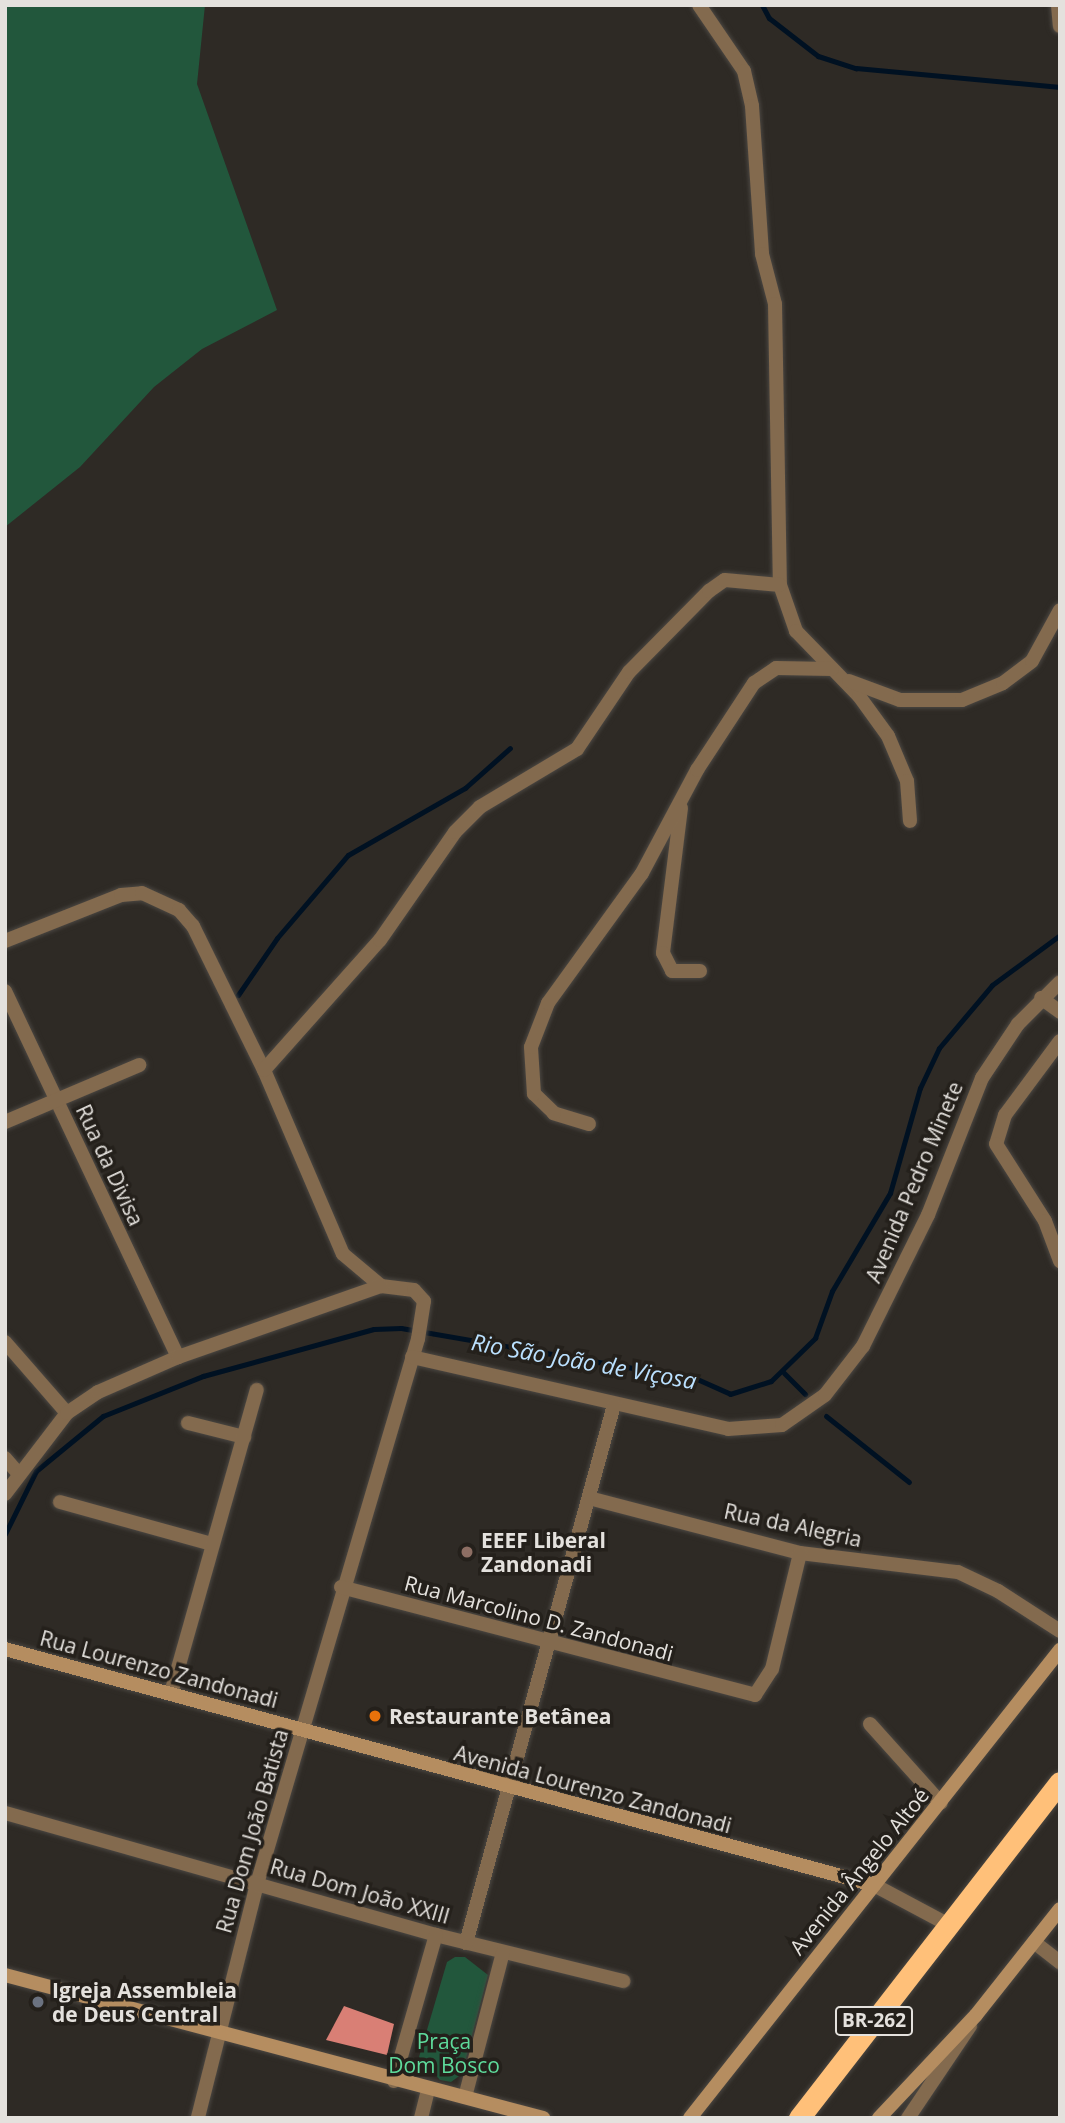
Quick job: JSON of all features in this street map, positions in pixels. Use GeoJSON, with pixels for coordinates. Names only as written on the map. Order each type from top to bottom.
{"type":"FeatureCollection","features":[{"type":"Feature","properties":{"kind":"highway","name":"BR-262"},"geometry":{"type":"LineString","coordinates":[[799,2118],[1060,1782]]}},
{"type":"Feature","properties":{"kind":"street"},"geometry":{"type":"LineString","coordinates":[[699,5],[744,71],[752,106],[762,254],[775,304],[780,585],[796,631],[873,713],[899,758],[911,797],[910,821]]}},
{"type":"Feature","properties":{"kind":"street"},"geometry":{"type":"LineString","coordinates":[[1059,5],[1060,26]]}},
{"type":"Feature","properties":{"kind":"street"},"geometry":{"type":"LineString","coordinates":[[264,1070],[380,940],[455,832],[480,807],[578,749],[629,672],[709,591],[725,580],[780,585]]}},
{"type":"Feature","properties":{"kind":"street"},"geometry":{"type":"LineString","coordinates":[[589,1124],[554,1112],[534,1094],[531,1047],[548,1003],[642,873],[684,792],[734,709],[765,674],[789,667],[837,674],[900,701],[962,700],[1003,683],[1032,661],[1060,610]]}},
{"type":"Feature","properties":{"kind":"street"},"geometry":{"type":"LineString","coordinates":[[684,792],[663,953],[673,971],[700,971]]}},
{"type":"Feature","properties":{"kind":"street"},"geometry":{"type":"LineString","coordinates":[[5,941],[121,895],[142,893],[161,900],[193,926],[264,1070],[338,1245],[381,1286],[132,1375],[67,1413],[18,1473],[5,1494]]}},
{"type":"Feature","properties":{"kind":"street","name":"Avenida Pedro Minete"},"geometry":{"type":"LineString","coordinates":[[412,1357],[614,1405],[754,1431],[782,1425],[825,1395],[863,1346],[893,1288],[982,1079],[1041,998],[1060,982]]}},
{"type":"Feature","properties":{"kind":"street","name":"Rua da Divisa"},"geometry":{"type":"LineString","coordinates":[[5,991],[178,1357]]}},
{"type":"Feature","properties":{"kind":"street"},"geometry":{"type":"LineString","coordinates":[[1041,998],[1060,1012]]}},
{"type":"Feature","properties":{"kind":"street"},"geometry":{"type":"LineString","coordinates":[[1060,1041],[1005,1115],[996,1144],[1045,1221],[1060,1261]]}},
{"type":"Feature","properties":{"kind":"street"},"geometry":{"type":"LineString","coordinates":[[5,1122],[56,1098],[139,1065]]}},
{"type":"Feature","properties":{"kind":"street","name":"Rua Dom João Batista"},"geometry":{"type":"LineString","coordinates":[[198,2118],[217,2034],[257,1885],[303,1730],[341,1587],[425,1310],[422,1296],[414,1290],[381,1286]]}},
{"type":"Feature","properties":{"kind":"street"},"geometry":{"type":"LineString","coordinates":[[5,1342],[67,1413]]}},
{"type":"Feature","properties":{"kind":"street"},"geometry":{"type":"LineString","coordinates":[[171,1693],[211,1544],[257,1390]]}},
{"type":"Feature","properties":{"kind":"street"},"geometry":{"type":"LineString","coordinates":[[467,1943],[506,1789],[614,1405]]}},
{"type":"Feature","properties":{"kind":"street"},"geometry":{"type":"LineString","coordinates":[[188,1423],[244,1437]]}},
{"type":"Feature","properties":{"kind":"street"},"geometry":{"type":"LineString","coordinates":[[5,1458],[18,1473]]}},
{"type":"Feature","properties":{"kind":"street","name":"Rua da Alegria"},"geometry":{"type":"LineString","coordinates":[[589,1498],[800,1553],[958,1572],[998,1591],[1060,1631]]}},
{"type":"Feature","properties":{"kind":"street"},"geometry":{"type":"LineString","coordinates":[[60,1502],[211,1544]]}},
{"type":"Feature","properties":{"kind":"street","name":"Rua Marcolino D. Zandonadi"},"geometry":{"type":"LineString","coordinates":[[341,1587],[727,1690],[755,1695],[766,1685],[800,1553]]}},
{"type":"Feature","properties":{"kind":"street","name":"Rua Lourenzo Zandonadi"},"geometry":{"type":"LineString","coordinates":[[5,1649],[303,1730]]}},
{"type":"Feature","properties":{"kind":"street","name":"Avenida Ângelo Altoé"},"geometry":{"type":"LineString","coordinates":[[690,2118],[942,1803],[1060,1650]]}},
{"type":"Feature","properties":{"kind":"street"},"geometry":{"type":"LineString","coordinates":[[870,1724],[942,1803]]}},
{"type":"Feature","properties":{"kind":"street","name":"Avenida Lourenzo Zandonadi"},"geometry":{"type":"LineString","coordinates":[[303,1730],[506,1789],[874,1885]]}},
{"type":"Feature","properties":{"kind":"street","name":"Rua Dom João XXIII"},"geometry":{"type":"LineString","coordinates":[[5,1813],[436,1935],[623,1981]]}},
{"type":"Feature","properties":{"kind":"street"},"geometry":{"type":"LineString","coordinates":[[874,1885],[949,1925]]}},
{"type":"Feature","properties":{"kind":"street"},"geometry":{"type":"LineString","coordinates":[[879,2118],[976,2015],[1060,1909]]}},
{"type":"Feature","properties":{"kind":"street"},"geometry":{"type":"LineString","coordinates":[[394,2081],[436,1935]]}},
{"type":"Feature","properties":{"kind":"street"},"geometry":{"type":"LineString","coordinates":[[1034,1942],[1060,1962]]}},
{"type":"Feature","properties":{"kind":"street"},"geometry":{"type":"LineString","coordinates":[[465,2097],[503,1952]]}},
{"type":"Feature","properties":{"kind":"street"},"geometry":{"type":"LineString","coordinates":[[5,1975],[217,2034],[543,2118]]}},
{"type":"Feature","properties":{"kind":"street"},"geometry":{"type":"LineString","coordinates":[[908,2118],[976,2015]]}},
{"type":"Feature","properties":{"kind":"street"},"geometry":{"type":"LineString","coordinates":[[421,2118],[428,2090]]}},
{"type":"Feature","properties":{"kind":"street"},"geometry":{"type":"LineString","coordinates":[[704,2118],[706,2098]]}},
{"type":"Feature","properties":{"kind":"green space"},"geometry":{"type":"Polygon","coordinates":[[[5,5],[205,5],[197,84],[277,310],[202,349],[154,387],[80,467],[5,527],[5,5]]]}},
{"type":"Feature","properties":{"kind":"green space","name":"Praça Dom Bosco"},"geometry":{"type":"Polygon","coordinates":[[[455,1957],[465,1957],[488,1975],[462,2074],[451,2082],[440,2080],[419,2057],[447,1962],[455,1957]]]}},
{"type":"Feature","properties":{"kind":"building"},"geometry":{"type":"Polygon","coordinates":[[[344,2006],[394,2024],[387,2055],[326,2040],[344,2006]]]}},
{"type":"Feature","properties":{"kind":"waterway"},"geometry":{"type":"LineString","coordinates":[[762,5],[769,18],[818,56],[856,68],[1060,87]]}},
{"type":"Feature","properties":{"kind":"waterway"},"geometry":{"type":"LineString","coordinates":[[238,995],[277,938],[348,855],[465,788],[510,748]]}},
{"type":"Feature","properties":{"kind":"waterway","name":"Rio São João de Viçosa"},"geometry":{"type":"LineString","coordinates":[[5,1534],[36,1471],[103,1416],[203,1376],[374,1329],[401,1328],[697,1379],[730,1394],[771,1381],[815,1338],[832,1291],[890,1193],[920,1088],[939,1048],[992,985],[1060,935]]}},
{"type":"Feature","properties":{"kind":"waterway"},"geometry":{"type":"LineString","coordinates":[[784,1373],[805,1394]]}},
{"type":"Feature","properties":{"kind":"waterway"},"geometry":{"type":"LineString","coordinates":[[826,1416],[909,1482]]}},
{"type":"Feature","properties":{"kind":"place","name":"EEEF Liberal Zandonadi"},"geometry":{"type":"Point","coordinates":[467,1552]}},
{"type":"Feature","properties":{"kind":"place","name":"Restaurante Betânea"},"geometry":{"type":"Point","coordinates":[375,1716]}},
{"type":"Feature","properties":{"kind":"place","name":"Igreja Assembleia de Deus Central"},"geometry":{"type":"Point","coordinates":[38,2002]}}]}
